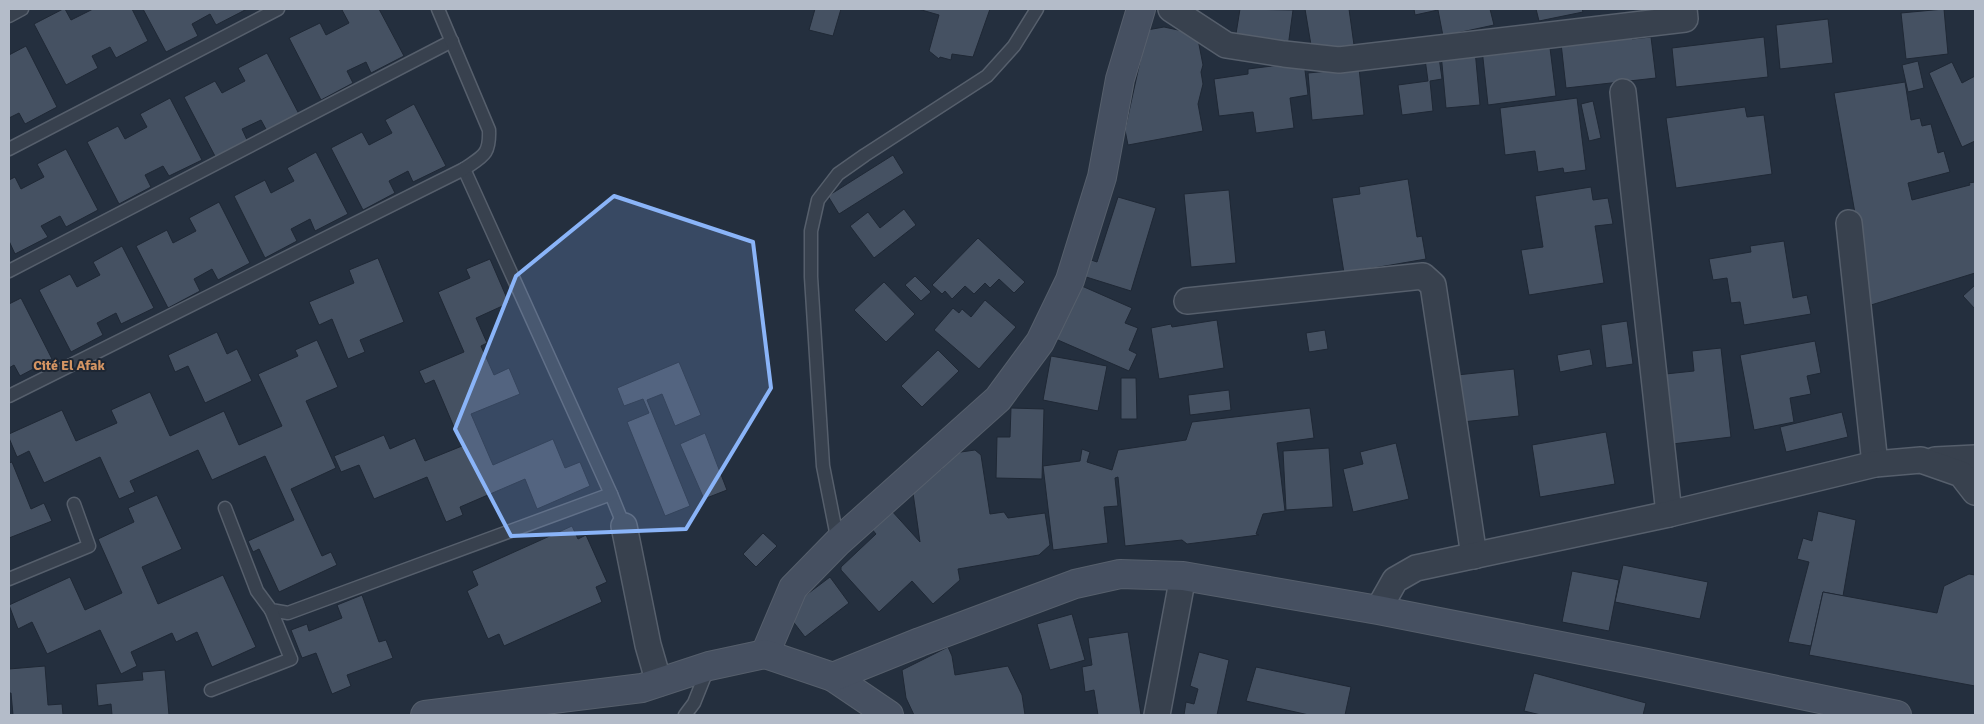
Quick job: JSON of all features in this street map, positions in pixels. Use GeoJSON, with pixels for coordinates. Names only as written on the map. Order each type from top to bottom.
{"type":"FeatureCollection","features":[{"type":"Feature","properties":{"kind":"main road"},"geometry":{"type":"LineString","coordinates":[[764,654],[792,588],[838,542],[998,399],[1040,342],[1070,280],[1102,177],[1120,79],[1141,9]]}},
{"type":"Feature","properties":{"kind":"main road"},"geometry":{"type":"LineString","coordinates":[[833,677],[1075,584],[1120,574],[1183,576],[1378,610],[1897,715]]}},
{"type":"Feature","properties":{"kind":"main road"},"geometry":{"type":"LineString","coordinates":[[424,715],[642,688],[709,666],[764,654],[833,677],[888,715]]}},
{"type":"Feature","properties":{"kind":"street"},"geometry":{"type":"LineString","coordinates":[[1172,9],[1226,45],[1339,60],[1686,19],[1684,9]]}},
{"type":"Feature","properties":{"kind":"street"},"geometry":{"type":"LineString","coordinates":[[1623,92],[1669,514]]}},
{"type":"Feature","properties":{"kind":"street"},"geometry":{"type":"LineString","coordinates":[[1848,223],[1875,464]]}},
{"type":"Feature","properties":{"kind":"street"},"geometry":{"type":"LineString","coordinates":[[1188,300],[1423,276],[1429,280],[1433,285],[1474,556]]}},
{"type":"Feature","properties":{"kind":"street"},"geometry":{"type":"LineString","coordinates":[[1378,610],[1395,580],[1416,568],[1669,514],[1875,464],[1975,458]]}},
{"type":"Feature","properties":{"kind":"street"},"geometry":{"type":"LineString","coordinates":[[1921,460],[1961,474],[1975,492]]}},
{"type":"Feature","properties":{"kind":"street"},"geometry":{"type":"LineString","coordinates":[[624,526],[648,645],[659,683]]}},
{"type":"Feature","properties":{"kind":"street"},"geometry":{"type":"LineString","coordinates":[[1157,715],[1183,576]]}},
{"type":"Feature","properties":{"kind":"lane"},"geometry":{"type":"LineString","coordinates":[[9,16],[22,9]]}},
{"type":"Feature","properties":{"kind":"lane"},"geometry":{"type":"LineString","coordinates":[[9,149],[278,9]]}},
{"type":"Feature","properties":{"kind":"lane"},"geometry":{"type":"LineString","coordinates":[[9,396],[464,169],[485,154],[490,146],[489,130],[438,9]]}},
{"type":"Feature","properties":{"kind":"lane"},"geometry":{"type":"LineString","coordinates":[[838,542],[822,466],[810,277],[811,231],[818,200],[838,174],[865,154],[987,76],[1014,46],[1037,9]]}},
{"type":"Feature","properties":{"kind":"lane"},"geometry":{"type":"LineString","coordinates":[[9,271],[452,40]]}},
{"type":"Feature","properties":{"kind":"lane"},"geometry":{"type":"LineString","coordinates":[[464,169],[624,526]]}},
{"type":"Feature","properties":{"kind":"lane"},"geometry":{"type":"LineString","coordinates":[[270,610],[288,613],[611,494]]}},
{"type":"Feature","properties":{"kind":"lane"},"geometry":{"type":"LineString","coordinates":[[9,579],[89,546],[74,504]]}},
{"type":"Feature","properties":{"kind":"lane"},"geometry":{"type":"LineString","coordinates":[[211,690],[291,659],[270,610],[257,591],[225,508]]}},
{"type":"Feature","properties":{"kind":"lane"},"geometry":{"type":"LineString","coordinates":[[686,715],[694,703],[709,666]]}},
{"type":"Feature","properties":{"kind":"highlighted area"},"geometry":{"type":"Polygon","coordinates":[[[614,196],[753,242],[771,388],[686,529],[511,536],[455,429],[516,276],[614,196]]]}},
{"type":"Feature","properties":{"kind":"building"},"geometry":{"type":"Polygon","coordinates":[[[65,9],[71,20],[93,9],[132,9],[148,41],[116,58],[110,47],[92,56],[98,68],[66,85],[34,24],[65,9]]]}},
{"type":"Feature","properties":{"kind":"building"},"geometry":{"type":"Polygon","coordinates":[[[143,9],[247,9],[216,25],[210,14],[192,24],[198,36],[166,52],[143,9]]]}},
{"type":"Feature","properties":{"kind":"building"},"geometry":{"type":"Polygon","coordinates":[[[379,9],[404,56],[371,73],[366,62],[347,71],[353,83],[321,100],[289,38],[320,23],[326,35],[349,23],[342,10],[379,9]]]}},
{"type":"Feature","properties":{"kind":"building"},"geometry":{"type":"Polygon","coordinates":[[[815,9],[841,9],[833,36],[809,30],[815,9]]]}},
{"type":"Feature","properties":{"kind":"building"},"geometry":{"type":"Polygon","coordinates":[[[918,9],[990,9],[973,57],[952,54],[951,60],[940,57],[939,59],[929,51],[939,15],[918,9]]]}},
{"type":"Feature","properties":{"kind":"building"},"geometry":{"type":"Polygon","coordinates":[[[1240,9],[1293,10],[1288,47],[1235,40],[1240,9]]]}},
{"type":"Feature","properties":{"kind":"building"},"geometry":{"type":"Polygon","coordinates":[[[1305,9],[1349,9],[1354,45],[1312,51],[1305,9]]]}},
{"type":"Feature","properties":{"kind":"building"},"geometry":{"type":"Polygon","coordinates":[[[1414,9],[1490,9],[1494,25],[1443,36],[1438,10],[1415,15],[1414,9]]]}},
{"type":"Feature","properties":{"kind":"building"},"geometry":{"type":"Polygon","coordinates":[[[1536,9],[1582,9],[1583,12],[1539,21],[1536,9]]]}},
{"type":"Feature","properties":{"kind":"building"},"geometry":{"type":"Polygon","coordinates":[[[1944,9],[1948,54],[1906,59],[1901,13],[1944,9]]]}},
{"type":"Feature","properties":{"kind":"building"},"geometry":{"type":"Polygon","coordinates":[[[1828,19],[1833,63],[1780,69],[1776,25],[1828,19]]]}},
{"type":"Feature","properties":{"kind":"building"},"geometry":{"type":"Polygon","coordinates":[[[1164,27],[1197,34],[1203,65],[1201,72],[1203,84],[1198,104],[1203,131],[1128,145],[1125,130],[1147,30],[1164,27]]]}},
{"type":"Feature","properties":{"kind":"building"},"geometry":{"type":"Polygon","coordinates":[[[1632,35],[1632,39],[1651,37],[1656,78],[1566,88],[1561,43],[1632,35]]]}},
{"type":"Feature","properties":{"kind":"building"},"geometry":{"type":"Polygon","coordinates":[[[1764,37],[1768,77],[1676,87],[1672,48],[1764,37]]]}},
{"type":"Feature","properties":{"kind":"building"},"geometry":{"type":"Polygon","coordinates":[[[26,46],[57,107],[25,124],[19,113],[9,118],[9,55],[26,46]]]}},
{"type":"Feature","properties":{"kind":"building"},"geometry":{"type":"Polygon","coordinates":[[[1499,47],[1500,54],[1550,48],[1556,96],[1488,105],[1482,49],[1499,47]]]}},
{"type":"Feature","properties":{"kind":"building"},"geometry":{"type":"Polygon","coordinates":[[[1475,50],[1480,105],[1446,108],[1441,53],[1475,50]]]}},
{"type":"Feature","properties":{"kind":"building"},"geometry":{"type":"Polygon","coordinates":[[[267,53],[299,114],[267,131],[261,120],[242,129],[248,142],[216,158],[184,97],[215,81],[222,93],[245,81],[238,68],[267,53]]]}},
{"type":"Feature","properties":{"kind":"building"},"geometry":{"type":"Polygon","coordinates":[[[1439,57],[1442,79],[1430,81],[1433,111],[1402,115],[1398,85],[1428,81],[1425,59],[1439,57]]]}},
{"type":"Feature","properties":{"kind":"building"},"geometry":{"type":"Polygon","coordinates":[[[1918,61],[1924,88],[1908,92],[1902,65],[1918,61]]]}},
{"type":"Feature","properties":{"kind":"building"},"geometry":{"type":"Polygon","coordinates":[[[1304,62],[1308,95],[1290,98],[1294,128],[1256,133],[1253,112],[1219,116],[1214,79],[1248,74],[1248,69],[1304,62]]]}},
{"type":"Feature","properties":{"kind":"building"},"geometry":{"type":"Polygon","coordinates":[[[1952,62],[1962,83],[1975,76],[1975,141],[1962,147],[1929,73],[1952,62]]]}},
{"type":"Feature","properties":{"kind":"building"},"geometry":{"type":"Polygon","coordinates":[[[1359,68],[1364,115],[1312,120],[1308,73],[1359,68]]]}},
{"type":"Feature","properties":{"kind":"building"},"geometry":{"type":"Polygon","coordinates":[[[1905,82],[1911,120],[1920,118],[1922,126],[1931,124],[1938,153],[1944,151],[1950,172],[1908,183],[1912,200],[1970,185],[1969,183],[1975,182],[1975,273],[1871,305],[1834,93],[1905,82]]]}},
{"type":"Feature","properties":{"kind":"building"},"geometry":{"type":"Polygon","coordinates":[[[170,98],[202,160],[169,176],[163,166],[145,175],[151,187],[119,204],[87,142],[118,126],[125,139],[147,127],[140,114],[170,98]]]}},
{"type":"Feature","properties":{"kind":"building"},"geometry":{"type":"Polygon","coordinates":[[[1577,98],[1586,170],[1564,173],[1563,168],[1538,172],[1535,151],[1505,155],[1500,108],[1577,98]]]}},
{"type":"Feature","properties":{"kind":"building"},"geometry":{"type":"Polygon","coordinates":[[[1593,101],[1601,138],[1589,141],[1581,104],[1593,101]]]}},
{"type":"Feature","properties":{"kind":"building"},"geometry":{"type":"Polygon","coordinates":[[[414,104],[446,166],[413,182],[408,171],[389,181],[395,193],[363,210],[331,148],[362,132],[369,145],[392,133],[385,120],[414,104]]]}},
{"type":"Feature","properties":{"kind":"building"},"geometry":{"type":"Polygon","coordinates":[[[1745,107],[1747,117],[1764,115],[1772,174],[1676,188],[1666,118],[1745,107]]]}},
{"type":"Feature","properties":{"kind":"building"},"geometry":{"type":"Polygon","coordinates":[[[66,149],[98,210],[66,227],[60,216],[41,226],[48,237],[15,254],[9,241],[9,180],[15,177],[21,189],[44,177],[37,164],[66,149]]]}},
{"type":"Feature","properties":{"kind":"building"},"geometry":{"type":"Polygon","coordinates":[[[316,152],[348,214],[315,231],[310,219],[291,229],[297,241],[265,258],[234,196],[265,180],[271,193],[294,181],[287,168],[316,152]]]}},
{"type":"Feature","properties":{"kind":"building"},"geometry":{"type":"Polygon","coordinates":[[[893,155],[904,173],[839,214],[828,196],[893,155]]]}},
{"type":"Feature","properties":{"kind":"building"},"geometry":{"type":"Polygon","coordinates":[[[1408,179],[1417,237],[1422,236],[1426,259],[1344,273],[1332,198],[1360,194],[1359,187],[1408,179]]]}},
{"type":"Feature","properties":{"kind":"building"},"geometry":{"type":"Polygon","coordinates":[[[1591,187],[1593,200],[1608,198],[1613,224],[1595,226],[1604,283],[1529,295],[1521,250],[1543,247],[1535,196],[1591,187]]]}},
{"type":"Feature","properties":{"kind":"building"},"geometry":{"type":"Polygon","coordinates":[[[1229,190],[1236,263],[1191,267],[1184,194],[1229,190]]]}},
{"type":"Feature","properties":{"kind":"building"},"geometry":{"type":"Polygon","coordinates":[[[1118,197],[1156,208],[1131,291],[1083,276],[1088,259],[1097,262],[1118,197]]]}},
{"type":"Feature","properties":{"kind":"building"},"geometry":{"type":"Polygon","coordinates":[[[219,202],[250,263],[218,280],[212,269],[194,279],[200,291],[168,308],[136,246],[167,230],[173,243],[196,231],[189,218],[219,202]]]}},
{"type":"Feature","properties":{"kind":"building"},"geometry":{"type":"Polygon","coordinates":[[[904,209],[916,225],[874,258],[850,226],[868,212],[880,228],[904,209]]]}},
{"type":"Feature","properties":{"kind":"building"},"geometry":{"type":"Polygon","coordinates":[[[978,238],[1025,282],[1014,293],[999,279],[990,288],[985,283],[974,294],[965,286],[952,299],[945,291],[942,294],[932,285],[978,238]]]}},
{"type":"Feature","properties":{"kind":"building"},"geometry":{"type":"Polygon","coordinates":[[[1784,241],[1793,298],[1807,295],[1811,314],[1744,325],[1740,302],[1731,303],[1727,278],[1713,280],[1709,259],[1751,252],[1750,246],[1784,241]]]}},
{"type":"Feature","properties":{"kind":"building"},"geometry":{"type":"Polygon","coordinates":[[[122,246],[154,308],[121,324],[116,313],[97,323],[103,335],[71,352],[39,290],[70,274],[77,287],[100,275],[93,262],[122,246]]]}},
{"type":"Feature","properties":{"kind":"building"},"geometry":{"type":"Polygon","coordinates":[[[378,258],[404,322],[360,340],[365,352],[348,359],[332,319],[319,325],[309,302],[354,283],[349,270],[378,258]]]}},
{"type":"Feature","properties":{"kind":"building"},"geometry":{"type":"Polygon","coordinates":[[[490,259],[509,303],[476,318],[487,343],[481,346],[494,375],[509,368],[520,394],[471,414],[493,465],[553,439],[565,468],[580,462],[590,486],[537,509],[525,479],[460,507],[463,515],[446,522],[427,477],[374,499],[359,465],[341,472],[334,456],[384,435],[390,449],[415,438],[425,461],[462,446],[434,380],[425,384],[419,371],[464,352],[438,292],[470,278],[466,269],[490,259]]]}},
{"type":"Feature","properties":{"kind":"building"},"geometry":{"type":"Polygon","coordinates":[[[915,276],[931,292],[921,301],[905,285],[915,276]]]}},
{"type":"Feature","properties":{"kind":"building"},"geometry":{"type":"Polygon","coordinates":[[[884,282],[915,314],[886,342],[854,310],[884,282]]]}},
{"type":"Feature","properties":{"kind":"building"},"geometry":{"type":"Polygon","coordinates":[[[1075,283],[1132,308],[1125,323],[1138,328],[1129,350],[1137,354],[1129,371],[1051,337],[1075,283]]]}},
{"type":"Feature","properties":{"kind":"building"},"geometry":{"type":"Polygon","coordinates":[[[1975,285],[1975,309],[1963,296],[1975,285]]]}},
{"type":"Feature","properties":{"kind":"building"},"geometry":{"type":"Polygon","coordinates":[[[21,298],[52,359],[20,376],[14,365],[9,368],[9,304],[21,298]]]}},
{"type":"Feature","properties":{"kind":"building"},"geometry":{"type":"Polygon","coordinates":[[[985,300],[1016,327],[979,369],[934,330],[953,308],[959,313],[962,309],[971,317],[985,300]]]}},
{"type":"Feature","properties":{"kind":"building"},"geometry":{"type":"Polygon","coordinates":[[[1217,320],[1224,368],[1159,379],[1151,328],[1171,324],[1172,327],[1217,320]]]}},
{"type":"Feature","properties":{"kind":"building"},"geometry":{"type":"Polygon","coordinates":[[[1627,321],[1633,364],[1606,368],[1601,325],[1627,321]]]}},
{"type":"Feature","properties":{"kind":"building"},"geometry":{"type":"Polygon","coordinates":[[[1325,330],[1328,349],[1309,352],[1306,333],[1325,330]]]}},
{"type":"Feature","properties":{"kind":"building"},"geometry":{"type":"Polygon","coordinates":[[[217,332],[227,354],[237,349],[252,381],[205,403],[188,366],[175,372],[168,355],[217,332]]]}},
{"type":"Feature","properties":{"kind":"building"},"geometry":{"type":"Polygon","coordinates":[[[317,340],[338,387],[306,401],[336,468],[291,489],[322,556],[331,552],[337,565],[279,592],[259,549],[253,552],[248,541],[294,520],[265,456],[212,480],[198,450],[130,481],[135,492],[119,499],[100,457],[44,483],[29,451],[17,457],[9,438],[9,434],[62,410],[76,441],[117,423],[111,410],[150,392],[170,436],[224,411],[239,445],[282,426],[258,374],[298,356],[295,350],[317,340]]]}},
{"type":"Feature","properties":{"kind":"building"},"geometry":{"type":"Polygon","coordinates":[[[1815,341],[1821,373],[1807,376],[1811,394],[1790,398],[1794,422],[1754,430],[1740,355],[1815,341]]]}},
{"type":"Feature","properties":{"kind":"building"},"geometry":{"type":"Polygon","coordinates":[[[1721,348],[1731,437],[1664,445],[1656,375],[1694,371],[1692,351],[1721,348]]]}},
{"type":"Feature","properties":{"kind":"building"},"geometry":{"type":"Polygon","coordinates":[[[1590,349],[1593,365],[1560,372],[1557,355],[1590,349]]]}},
{"type":"Feature","properties":{"kind":"building"},"geometry":{"type":"Polygon","coordinates":[[[938,350],[959,371],[922,407],[901,386],[938,350]]]}},
{"type":"Feature","properties":{"kind":"building"},"geometry":{"type":"Polygon","coordinates":[[[1051,356],[1107,366],[1098,411],[1043,400],[1051,356]]]}},
{"type":"Feature","properties":{"kind":"building"},"geometry":{"type":"Polygon","coordinates":[[[679,362],[701,415],[675,426],[662,394],[647,400],[690,506],[665,516],[627,422],[649,413],[643,399],[624,406],[617,388],[679,362]]]}},
{"type":"Feature","properties":{"kind":"building"},"geometry":{"type":"Polygon","coordinates":[[[1514,369],[1519,416],[1462,422],[1457,375],[1514,369]]]}},
{"type":"Feature","properties":{"kind":"building"},"geometry":{"type":"Polygon","coordinates":[[[1121,378],[1136,378],[1137,419],[1121,419],[1121,378]]]}},
{"type":"Feature","properties":{"kind":"building"},"geometry":{"type":"Polygon","coordinates":[[[1229,390],[1231,410],[1190,415],[1188,395],[1229,390]]]}},
{"type":"Feature","properties":{"kind":"building"},"geometry":{"type":"Polygon","coordinates":[[[1011,408],[1044,409],[1042,479],[996,478],[997,437],[1010,437],[1011,408]]]}},
{"type":"Feature","properties":{"kind":"building"},"geometry":{"type":"Polygon","coordinates":[[[1310,408],[1314,438],[1277,443],[1285,511],[1263,514],[1256,534],[1259,535],[1187,544],[1182,540],[1125,546],[1118,477],[1115,478],[1118,506],[1104,507],[1108,543],[1053,550],[1043,466],[1080,461],[1082,449],[1090,452],[1087,462],[1112,470],[1118,450],[1186,440],[1192,422],[1310,408]]]}},
{"type":"Feature","properties":{"kind":"building"},"geometry":{"type":"Polygon","coordinates":[[[1842,412],[1848,437],[1786,452],[1780,427],[1842,412]]]}},
{"type":"Feature","properties":{"kind":"building"},"geometry":{"type":"Polygon","coordinates":[[[1606,432],[1615,484],[1540,497],[1532,445],[1606,432]]]}},
{"type":"Feature","properties":{"kind":"building"},"geometry":{"type":"Polygon","coordinates":[[[705,433],[727,490],[704,499],[680,444],[705,433]]]}},
{"type":"Feature","properties":{"kind":"building"},"geometry":{"type":"Polygon","coordinates":[[[1396,443],[1409,499],[1353,512],[1343,469],[1363,464],[1360,452],[1396,443]]]}},
{"type":"Feature","properties":{"kind":"building"},"geometry":{"type":"Polygon","coordinates":[[[1329,448],[1333,507],[1286,510],[1283,451],[1329,448]]]}},
{"type":"Feature","properties":{"kind":"building"},"geometry":{"type":"Polygon","coordinates":[[[975,450],[981,455],[990,514],[1004,512],[1008,518],[1045,513],[1050,545],[1039,555],[958,569],[960,580],[933,604],[912,581],[879,612],[841,570],[841,567],[876,534],[871,528],[891,510],[920,542],[913,493],[926,472],[942,469],[940,455],[975,450]]]}},
{"type":"Feature","properties":{"kind":"building"},"geometry":{"type":"Polygon","coordinates":[[[12,462],[31,509],[44,503],[52,521],[9,538],[9,463],[12,462]]]}},
{"type":"Feature","properties":{"kind":"building"},"geometry":{"type":"Polygon","coordinates":[[[157,495],[182,549],[142,567],[158,604],[223,575],[256,647],[212,667],[197,632],[176,642],[172,633],[131,652],[137,666],[121,674],[100,630],[47,654],[32,622],[18,629],[9,605],[70,577],[85,610],[122,593],[98,539],[134,522],[128,508],[157,495]]]}},
{"type":"Feature","properties":{"kind":"building"},"geometry":{"type":"Polygon","coordinates":[[[1818,511],[1856,520],[1843,596],[1823,592],[1811,646],[1788,642],[1809,562],[1797,559],[1803,538],[1812,541],[1818,511]]]}},
{"type":"Feature","properties":{"kind":"building"},"geometry":{"type":"Polygon","coordinates":[[[572,526],[578,539],[586,535],[607,582],[596,587],[602,602],[504,646],[499,634],[488,639],[467,591],[478,585],[472,571],[572,526]]]}},
{"type":"Feature","properties":{"kind":"building"},"geometry":{"type":"Polygon","coordinates":[[[763,533],[777,546],[756,567],[743,554],[763,533]]]}},
{"type":"Feature","properties":{"kind":"building"},"geometry":{"type":"Polygon","coordinates":[[[1623,565],[1708,582],[1700,619],[1615,602],[1623,565]]]}},
{"type":"Feature","properties":{"kind":"building"},"geometry":{"type":"Polygon","coordinates":[[[1572,571],[1619,580],[1609,631],[1562,622],[1572,571]]]}},
{"type":"Feature","properties":{"kind":"building"},"geometry":{"type":"Polygon","coordinates":[[[1969,574],[1975,575],[1975,686],[1809,655],[1823,592],[1937,613],[1944,586],[1969,574]]]}},
{"type":"Feature","properties":{"kind":"building"},"geometry":{"type":"Polygon","coordinates":[[[830,577],[849,603],[805,637],[785,611],[830,577]]]}},
{"type":"Feature","properties":{"kind":"building"},"geometry":{"type":"Polygon","coordinates":[[[362,595],[379,642],[386,640],[393,658],[347,675],[351,686],[332,694],[316,653],[302,658],[291,630],[307,624],[309,631],[342,618],[337,605],[362,595]]]}},
{"type":"Feature","properties":{"kind":"building"},"geometry":{"type":"Polygon","coordinates":[[[1072,614],[1085,660],[1050,670],[1037,624],[1072,614]]]}},
{"type":"Feature","properties":{"kind":"building"},"geometry":{"type":"Polygon","coordinates":[[[1128,632],[1141,715],[1098,715],[1094,690],[1085,692],[1082,667],[1092,665],[1088,638],[1128,632]]]}},
{"type":"Feature","properties":{"kind":"building"},"geometry":{"type":"Polygon","coordinates":[[[948,647],[952,656],[955,675],[1008,666],[1022,695],[1025,715],[914,715],[906,698],[902,670],[948,647]]]}},
{"type":"Feature","properties":{"kind":"building"},"geometry":{"type":"Polygon","coordinates":[[[1199,652],[1229,660],[1217,715],[1184,715],[1186,702],[1194,704],[1198,689],[1190,686],[1199,652]]]}},
{"type":"Feature","properties":{"kind":"building"},"geometry":{"type":"Polygon","coordinates":[[[45,666],[48,705],[62,704],[63,715],[13,715],[11,693],[9,693],[9,669],[45,666]]]}},
{"type":"Feature","properties":{"kind":"building"},"geometry":{"type":"Polygon","coordinates":[[[1256,667],[1351,687],[1345,715],[1309,715],[1246,701],[1256,667]]]}},
{"type":"Feature","properties":{"kind":"building"},"geometry":{"type":"Polygon","coordinates":[[[165,670],[169,715],[112,715],[111,704],[98,706],[96,684],[143,680],[142,672],[165,670]]]}},
{"type":"Feature","properties":{"kind":"building"},"geometry":{"type":"Polygon","coordinates":[[[1534,673],[1646,703],[1643,715],[1541,715],[1524,711],[1534,673]]]}},
{"type":"Feature","properties":{"kind":"district","name":"Cité El Afak"},"geometry":{"type":"Point","coordinates":[69,365]}}]}
